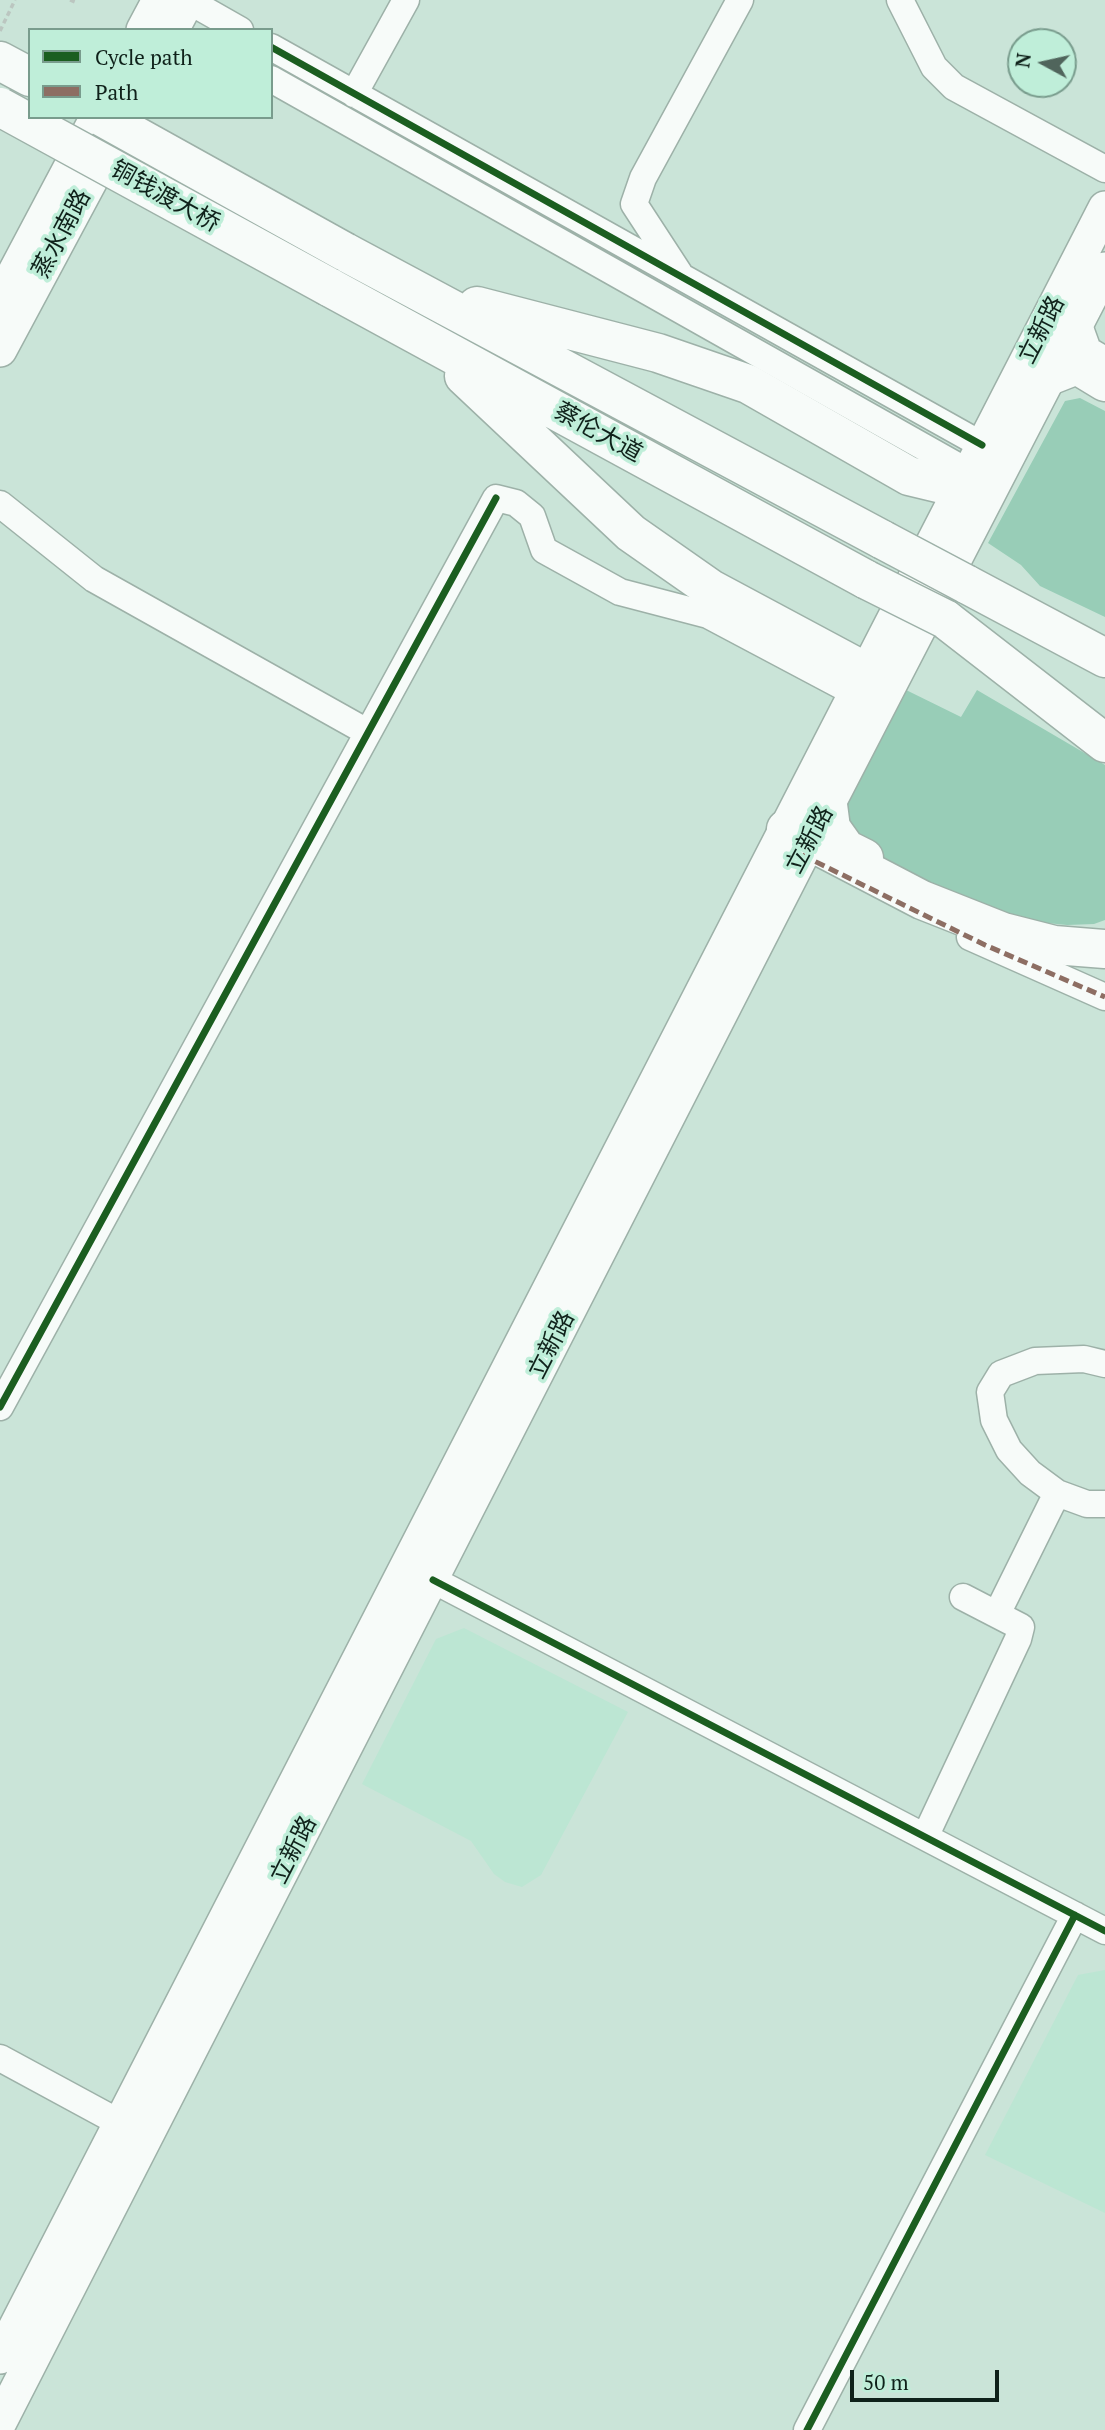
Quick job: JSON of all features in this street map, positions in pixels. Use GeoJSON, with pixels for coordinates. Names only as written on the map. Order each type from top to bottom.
{"type":"FeatureCollection","features":[{"type":"Feature","properties":{"kind":"highway"},"geometry":{"type":"LineString","coordinates":[[0,61],[28,76]]}},
{"type":"Feature","properties":{"kind":"highway","name":"铜钱渡大桥"},"geometry":{"type":"LineString","coordinates":[[0,107],[329,287]]}},
{"type":"Feature","properties":{"kind":"highway","name":"铜钱渡大桥"},"geometry":{"type":"LineString","coordinates":[[103,119],[345,252]]}},
{"type":"Feature","properties":{"kind":"highway","name":"蔡伦大道"},"geometry":{"type":"LineString","coordinates":[[345,252],[966,583]]}},
{"type":"Feature","properties":{"kind":"highway","name":"蔡伦大道"},"geometry":{"type":"LineString","coordinates":[[329,287],[867,580],[945,619]]}},
{"type":"Feature","properties":{"kind":"highway"},"geometry":{"type":"LineString","coordinates":[[417,290],[658,353],[748,384],[909,476],[970,468]]}},
{"type":"Feature","properties":{"kind":"highway"},"geometry":{"type":"LineString","coordinates":[[1074,329],[1083,354],[1105,367]]}},
{"type":"Feature","properties":{"kind":"highway"},"geometry":{"type":"LineString","coordinates":[[424,339],[631,533],[711,589],[860,683]]}},
{"type":"Feature","properties":{"kind":"highway"},"geometry":{"type":"LineString","coordinates":[[1049,376],[1077,365],[1105,382]]}},
{"type":"Feature","properties":{"kind":"highway"},"geometry":{"type":"LineString","coordinates":[[966,583],[1105,643]]}},
{"type":"Feature","properties":{"kind":"highway"},"geometry":{"type":"LineString","coordinates":[[966,583],[1105,658]]}},
{"type":"Feature","properties":{"kind":"highway"},"geometry":{"type":"LineString","coordinates":[[945,619],[1105,708]]}},
{"type":"Feature","properties":{"kind":"highway"},"geometry":{"type":"LineString","coordinates":[[945,619],[1105,743]]}},
{"type":"Feature","properties":{"kind":"highway"},"geometry":{"type":"LineString","coordinates":[[828,805],[831,828],[846,849],[930,894],[1012,927],[1056,933],[1094,933],[1105,930]]}},
{"type":"Feature","properties":{"kind":"highway"},"geometry":{"type":"LineString","coordinates":[[799,842],[922,900],[1003,932],[1054,945],[1105,949]]}},
{"type":"Feature","properties":{"kind":"main road","name":"蒸水南路"},"geometry":{"type":"LineString","coordinates":[[0,300],[98,119]]}},
{"type":"Feature","properties":{"kind":"main road","name":"蒸水南路"},"geometry":{"type":"LineString","coordinates":[[0,350],[124,119]]}},
{"type":"Feature","properties":{"kind":"main road","name":"立新路"},"geometry":{"type":"LineString","coordinates":[[0,2422],[433,1580],[799,842],[860,683],[1105,208]]}},
{"type":"Feature","properties":{"kind":"main road","name":"立新路"},"geometry":{"type":"LineString","coordinates":[[0,2357],[120,2123],[799,842],[828,805],[1105,269]]}},
{"type":"Feature","properties":{"kind":"street"},"geometry":{"type":"LineString","coordinates":[[354,94],[406,0]]}},
{"type":"Feature","properties":{"kind":"street"},"geometry":{"type":"LineString","coordinates":[[682,277],[634,204],[643,178],[740,0]]}},
{"type":"Feature","properties":{"kind":"street"},"geometry":{"type":"LineString","coordinates":[[900,0],[934,67],[954,87],[1105,169]]}},
{"type":"Feature","properties":{"kind":"street"},"geometry":{"type":"LineString","coordinates":[[172,16],[230,28]]}},
{"type":"Feature","properties":{"kind":"street"},"geometry":{"type":"LineString","coordinates":[[273,48],[682,277],[970,468]]}},
{"type":"Feature","properties":{"kind":"street"},"geometry":{"type":"LineString","coordinates":[[273,80],[970,468]]}},
{"type":"Feature","properties":{"kind":"street"},"geometry":{"type":"LineString","coordinates":[[0,1408],[496,498],[516,503],[532,516],[544,550],[620,592],[708,615],[860,683]]}},
{"type":"Feature","properties":{"kind":"street"},"geometry":{"type":"LineString","coordinates":[[0,504],[94,579],[367,732]]}},
{"type":"Feature","properties":{"kind":"street"},"geometry":{"type":"LineString","coordinates":[[799,842],[985,944],[1105,997]]}},
{"type":"Feature","properties":{"kind":"street"},"geometry":{"type":"LineString","coordinates":[[1105,1364],[1084,1359],[1035,1361],[1001,1374],[990,1392],[994,1420],[1009,1450],[1030,1473],[1057,1493],[1087,1504],[1105,1504]]}},
{"type":"Feature","properties":{"kind":"street"},"geometry":{"type":"LineString","coordinates":[[997,1614],[1057,1493]]}},
{"type":"Feature","properties":{"kind":"street"},"geometry":{"type":"LineString","coordinates":[[433,1580],[1105,1931]]}},
{"type":"Feature","properties":{"kind":"street"},"geometry":{"type":"LineString","coordinates":[[925,1837],[1018,1639],[1021,1627],[963,1597]]}},
{"type":"Feature","properties":{"kind":"street"},"geometry":{"type":"LineString","coordinates":[[807,2430],[1075,1915]]}},
{"type":"Feature","properties":{"kind":"street"},"geometry":{"type":"LineString","coordinates":[[0,2058],[120,2123]]}},
{"type":"Feature","properties":{"kind":"path"},"geometry":{"type":"LineString","coordinates":[[0,31],[15,0]]}},
{"type":"Feature","properties":{"kind":"path"},"geometry":{"type":"LineString","coordinates":[[70,0],[77,0]]}},
{"type":"Feature","properties":{"kind":"shaded area"},"geometry":{"type":"Polygon","coordinates":[[[1080,398],[1105,411],[1105,617],[1040,586],[1021,565],[988,543],[1065,401],[1080,398]]]}},
{"type":"Feature","properties":{"kind":"shaded area"},"geometry":{"type":"Polygon","coordinates":[[[902,688],[961,717],[977,690],[1105,765],[1105,920],[1094,924],[1067,925],[1001,915],[886,863],[837,813],[902,688]]]}},
{"type":"Feature","properties":{"kind":"shaded area"},"geometry":{"type":"Polygon","coordinates":[[[464,1628],[628,1712],[541,1875],[522,1887],[505,1882],[494,1874],[471,1841],[362,1784],[436,1639],[464,1628]]]}},
{"type":"Feature","properties":{"kind":"shaded area"},"geometry":{"type":"Polygon","coordinates":[[[1105,1970],[1105,2213],[985,2155],[1078,1975],[1105,1970]]]}},
{"type":"Feature","properties":{"kind":"marked path"},"geometry":{"type":"LineString","coordinates":[[802,855],[985,945],[1105,997]]}},
{"type":"Feature","properties":{"kind":"cycle path"},"geometry":{"type":"LineString","coordinates":[[273,48],[982,445]]}},
{"type":"Feature","properties":{"kind":"cycle path"},"geometry":{"type":"LineString","coordinates":[[0,1407],[496,498]]}},
{"type":"Feature","properties":{"kind":"cycle path"},"geometry":{"type":"LineString","coordinates":[[433,1580],[1105,1931]]}},
{"type":"Feature","properties":{"kind":"cycle path"},"geometry":{"type":"LineString","coordinates":[[807,2430],[1075,1915]]}}]}
